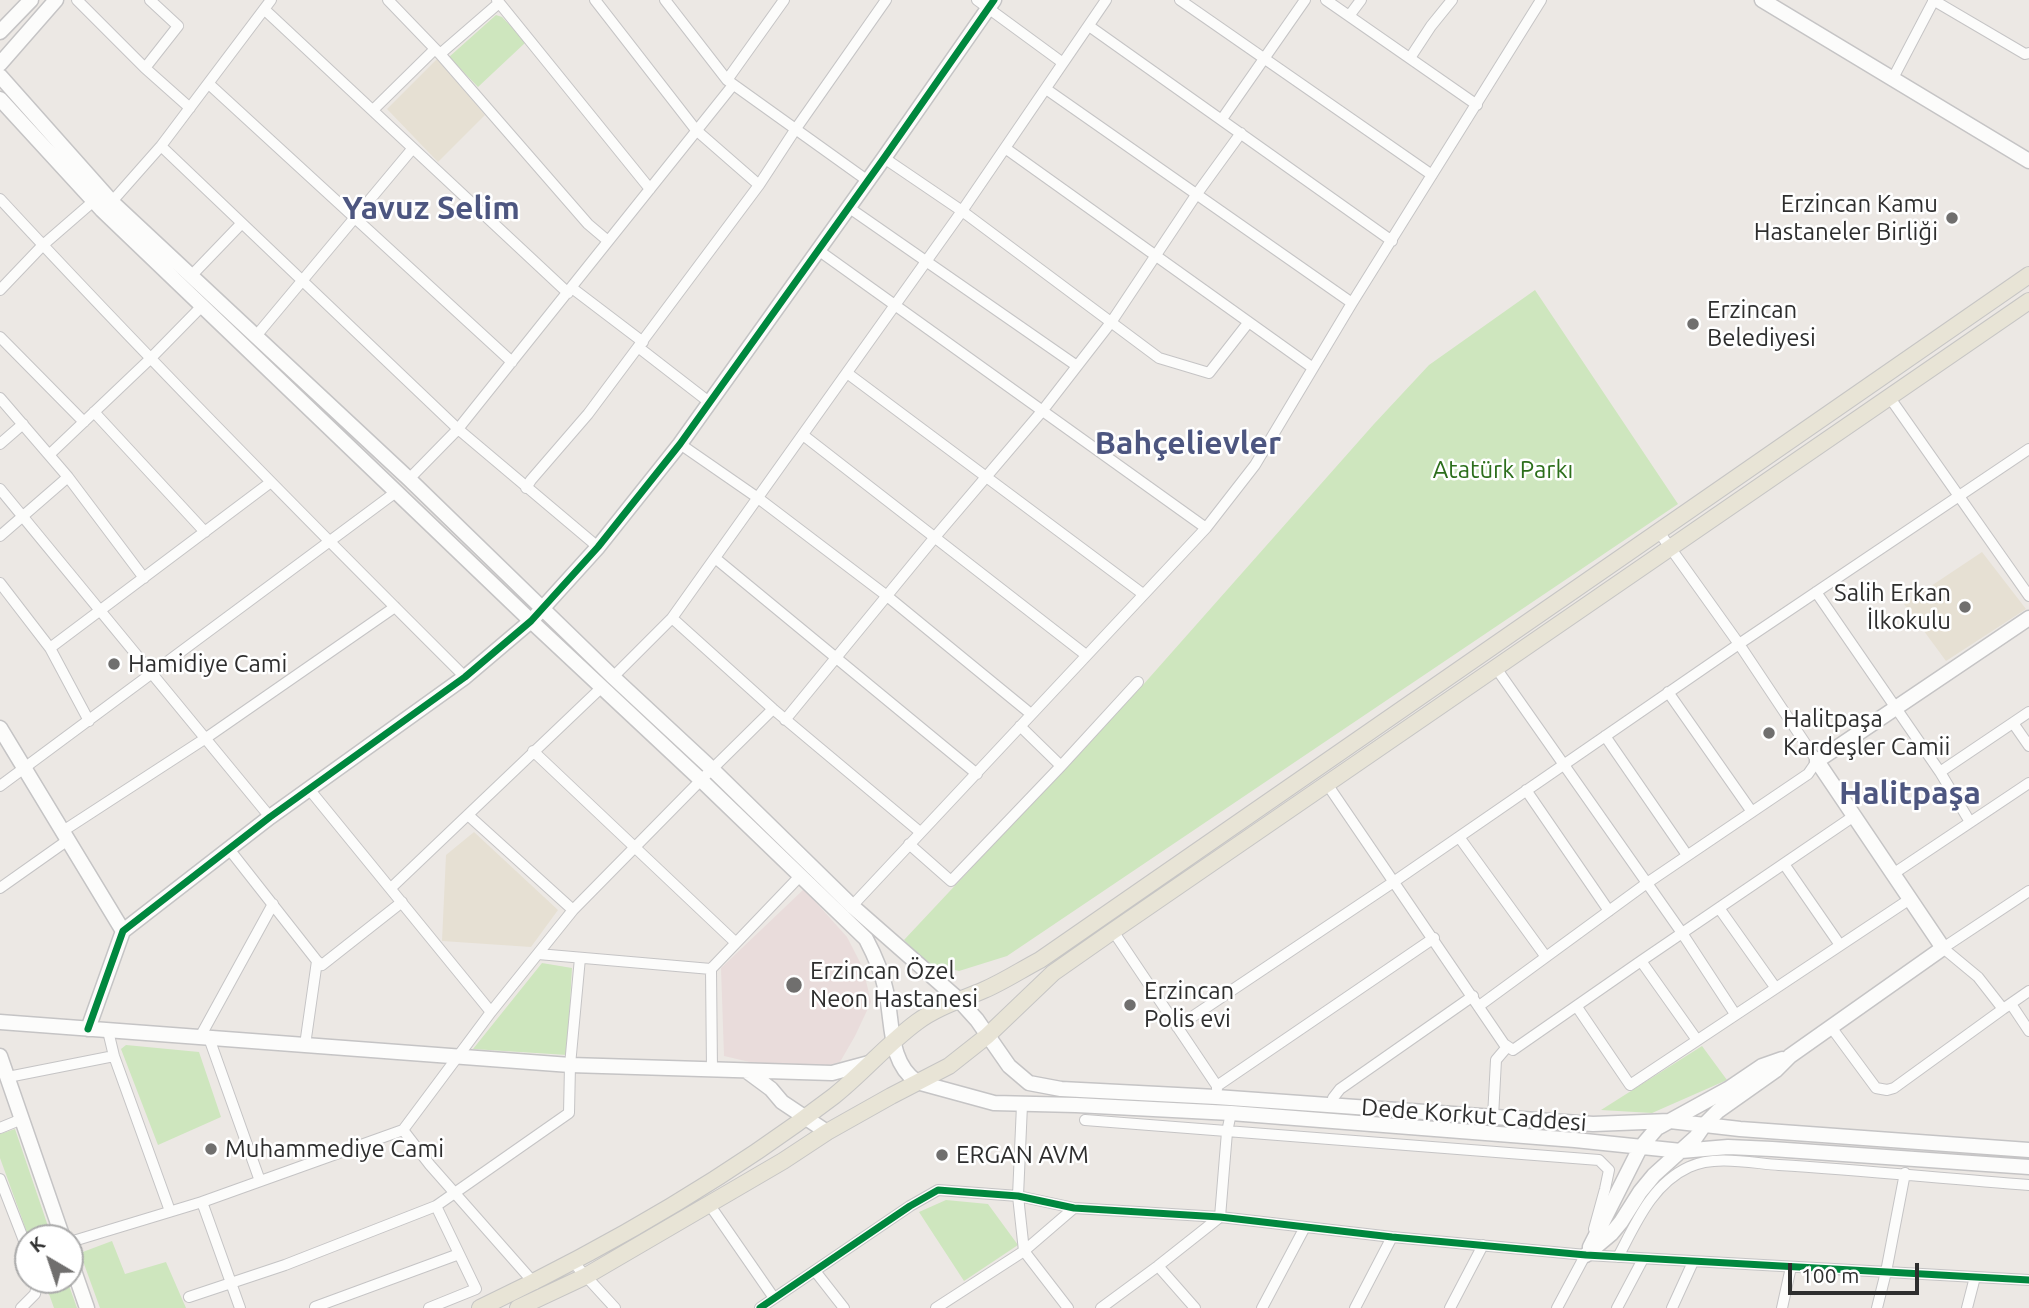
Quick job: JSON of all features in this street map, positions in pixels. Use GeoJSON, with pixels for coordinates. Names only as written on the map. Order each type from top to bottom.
{"type":"FeatureCollection","features":[{"type":"Feature","properties":{"kind":"main road"},"geometry":{"type":"LineString","coordinates":[[0,32],[31,0]]}},
{"type":"Feature","properties":{"kind":"main road"},"geometry":{"type":"LineString","coordinates":[[0,64],[56,0]]}},
{"type":"Feature","properties":{"kind":"main road"},"geometry":{"type":"LineString","coordinates":[[1762,0],[2029,161]]}},
{"type":"Feature","properties":{"kind":"main road"},"geometry":{"type":"LineString","coordinates":[[88,1029],[123,931],[270,817],[465,677],[531,621],[598,547],[680,444],[884,159],[987,3]]}},
{"type":"Feature","properties":{"kind":"main road"},"geometry":{"type":"LineString","coordinates":[[0,76],[103,201]]}},
{"type":"Feature","properties":{"kind":"main road"},"geometry":{"type":"LineString","coordinates":[[0,99],[103,201],[202,306],[866,939],[877,960],[886,991],[899,1061],[907,1075],[917,1082]]}},
{"type":"Feature","properties":{"kind":"main road","name":"Dede Korkut Caddesi"},"geometry":{"type":"LineString","coordinates":[[103,201],[256,336],[544,608],[852,906],[958,999],[977,1020],[1009,1066],[1029,1083],[1061,1089],[1216,1091],[1332,1106],[1593,1124],[1670,1121],[1740,1129],[2029,1150]]}},
{"type":"Feature","properties":{"kind":"main road"},"geometry":{"type":"LineString","coordinates":[[518,1308],[572,1261],[680,1201],[756,1153],[837,1094],[918,1021],[958,999],[985,990],[1040,960],[2029,275]]}},
{"type":"Feature","properties":{"kind":"main road"},"geometry":{"type":"LineString","coordinates":[[480,1308],[586,1276],[783,1161],[827,1132],[949,1066],[988,1036],[1053,974],[1113,931],[2029,301]]}},
{"type":"Feature","properties":{"kind":"main road"},"geometry":{"type":"LineString","coordinates":[[1586,1255],[1611,1234],[1647,1184],[1696,1137],[1705,1124],[1736,1097],[1943,948],[1817,761],[2029,618]]}},
{"type":"Feature","properties":{"kind":"main road"},"geometry":{"type":"LineString","coordinates":[[0,728],[123,931]]}},
{"type":"Feature","properties":{"kind":"main road"},"geometry":{"type":"LineString","coordinates":[[0,1022],[570,1065],[832,1073],[869,1063]]}},
{"type":"Feature","properties":{"kind":"main road"},"geometry":{"type":"LineString","coordinates":[[0,1056],[6,1084],[22,1119],[58,1224]]}},
{"type":"Feature","properties":{"kind":"main road"},"geometry":{"type":"LineString","coordinates":[[1586,1255],[1640,1147],[1657,1128],[1728,1089],[1762,1066],[1790,1056]]}},
{"type":"Feature","properties":{"kind":"main road"},"geometry":{"type":"LineString","coordinates":[[748,1072],[771,1089],[782,1102],[827,1132]]}},
{"type":"Feature","properties":{"kind":"main road","name":"Dede Korkut Caddesi"},"geometry":{"type":"LineString","coordinates":[[917,1082],[994,1103],[1231,1113],[1681,1151],[1728,1147],[1761,1148],[2029,1167]]}},
{"type":"Feature","properties":{"kind":"main road"},"geometry":{"type":"LineString","coordinates":[[1736,1097],[1731,1105],[1731,1117],[1740,1129]]}},
{"type":"Feature","properties":{"kind":"street"},"geometry":{"type":"LineString","coordinates":[[76,0],[190,108]]}},
{"type":"Feature","properties":{"kind":"street"},"geometry":{"type":"LineString","coordinates":[[145,68],[178,26],[150,0]]}},
{"type":"Feature","properties":{"kind":"street"},"geometry":{"type":"LineString","coordinates":[[0,290],[43,245],[103,201],[161,146],[271,0]]}},
{"type":"Feature","properties":{"kind":"street"},"geometry":{"type":"LineString","coordinates":[[388,0],[438,51],[588,224],[608,241]]}},
{"type":"Feature","properties":{"kind":"street"},"geometry":{"type":"LineString","coordinates":[[594,0],[696,131],[759,184]]}},
{"type":"Feature","properties":{"kind":"street"},"geometry":{"type":"LineString","coordinates":[[665,0],[730,82],[868,180]]}},
{"type":"Feature","properties":{"kind":"street"},"geometry":{"type":"LineString","coordinates":[[409,479],[458,429],[696,131],[784,0]]}},
{"type":"Feature","properties":{"kind":"street"},"geometry":{"type":"LineString","coordinates":[[526,488],[588,414],[759,184],[886,0]]}},
{"type":"Feature","properties":{"kind":"street"},"geometry":{"type":"LineString","coordinates":[[613,677],[672,618],[962,211],[1106,0]]}},
{"type":"Feature","properties":{"kind":"street"},"geometry":{"type":"LineString","coordinates":[[1180,0],[1432,175]]}},
{"type":"Feature","properties":{"kind":"street"},"geometry":{"type":"LineString","coordinates":[[1222,119],[1305,0]]}},
{"type":"Feature","properties":{"kind":"street"},"geometry":{"type":"LineString","coordinates":[[1326,0],[1476,105]]}},
{"type":"Feature","properties":{"kind":"street"},"geometry":{"type":"LineString","coordinates":[[1349,16],[1361,0]]}},
{"type":"Feature","properties":{"kind":"street"},"geometry":{"type":"LineString","coordinates":[[1410,58],[1452,0]]}},
{"type":"Feature","properties":{"kind":"street"},"geometry":{"type":"LineString","coordinates":[[852,906],[1206,528],[1255,465],[1312,368],[1541,0]]}},
{"type":"Feature","properties":{"kind":"street"},"geometry":{"type":"LineString","coordinates":[[1892,80],[1934,0],[2025,54],[2029,53]]}},
{"type":"Feature","properties":{"kind":"street"},"geometry":{"type":"LineString","coordinates":[[373,110],[438,51],[498,2],[650,188]]}},
{"type":"Feature","properties":{"kind":"street"},"geometry":{"type":"LineString","coordinates":[[987,3],[1063,62]]}},
{"type":"Feature","properties":{"kind":"street"},"geometry":{"type":"LineString","coordinates":[[265,10],[570,290],[709,402]]}},
{"type":"Feature","properties":{"kind":"street"},"geometry":{"type":"LineString","coordinates":[[1089,26],[1392,241]]}},
{"type":"Feature","properties":{"kind":"street"},"geometry":{"type":"LineString","coordinates":[[209,84],[512,362]]}},
{"type":"Feature","properties":{"kind":"street"},"geometry":{"type":"LineString","coordinates":[[1046,89],[1352,303]]}},
{"type":"Feature","properties":{"kind":"street"},"geometry":{"type":"LineString","coordinates":[[785,720],[1043,410],[1112,321],[1241,133]]}},
{"type":"Feature","properties":{"kind":"street"},"geometry":{"type":"LineString","coordinates":[[161,146],[458,429],[598,547]]}},
{"type":"Feature","properties":{"kind":"street"},"geometry":{"type":"LineString","coordinates":[[256,336],[413,148]]}},
{"type":"Feature","properties":{"kind":"street"},"geometry":{"type":"LineString","coordinates":[[1005,148],[1312,368]]}},
{"type":"Feature","properties":{"kind":"street"},"geometry":{"type":"LineString","coordinates":[[884,159],[962,211],[1159,358],[1209,373],[1248,324]]}},
{"type":"Feature","properties":{"kind":"street"},"geometry":{"type":"LineString","coordinates":[[0,199],[150,359],[465,677]]}},
{"type":"Feature","properties":{"kind":"street"},"geometry":{"type":"LineString","coordinates":[[848,207],[1077,366]]}},
{"type":"Feature","properties":{"kind":"street"},"geometry":{"type":"LineString","coordinates":[[191,276],[241,224]]}},
{"type":"Feature","properties":{"kind":"street"},"geometry":{"type":"LineString","coordinates":[[818,250],[1206,528]]}},
{"type":"Feature","properties":{"kind":"street"},"geometry":{"type":"LineString","coordinates":[[49,455],[202,306]]}},
{"type":"Feature","properties":{"kind":"street"},"geometry":{"type":"LineString","coordinates":[[0,337],[84,422]]}},
{"type":"Feature","properties":{"kind":"street"},"geometry":{"type":"LineString","coordinates":[[847,373],[1143,594]]}},
{"type":"Feature","properties":{"kind":"street"},"geometry":{"type":"LineString","coordinates":[[0,398],[68,477],[144,578]]}},
{"type":"Feature","properties":{"kind":"street"},"geometry":{"type":"LineString","coordinates":[[1890,398],[2029,596]]}},
{"type":"Feature","properties":{"kind":"street"},"geometry":{"type":"LineString","coordinates":[[94,412],[205,532]]}},
{"type":"Feature","properties":{"kind":"street"},"geometry":{"type":"LineString","coordinates":[[0,444],[23,425]]}},
{"type":"Feature","properties":{"kind":"street"},"geometry":{"type":"LineString","coordinates":[[803,435],[1086,654]]}},
{"type":"Feature","properties":{"kind":"street"},"geometry":{"type":"LineString","coordinates":[[680,444],[758,498],[887,596],[1031,714]]}},
{"type":"Feature","properties":{"kind":"street"},"geometry":{"type":"LineString","coordinates":[[1177,1027],[2029,449]]}},
{"type":"Feature","properties":{"kind":"street"},"geometry":{"type":"LineString","coordinates":[[0,536],[68,477]]}},
{"type":"Feature","properties":{"kind":"street"},"geometry":{"type":"LineString","coordinates":[[50,648],[271,482]]}},
{"type":"Feature","properties":{"kind":"street"},"geometry":{"type":"LineString","coordinates":[[0,489],[270,817]]}},
{"type":"Feature","properties":{"kind":"street"},"geometry":{"type":"LineString","coordinates":[[0,786],[396,492]]}},
{"type":"Feature","properties":{"kind":"street"},"geometry":{"type":"LineString","coordinates":[[1479,1006],[1647,883],[1808,774],[1817,761],[1739,644],[1659,532]]}},
{"type":"Feature","properties":{"kind":"street"},"geometry":{"type":"LineString","coordinates":[[715,558],[976,774]]}},
{"type":"Feature","properties":{"kind":"street"},"geometry":{"type":"LineString","coordinates":[[0,583],[50,648],[89,721]]}},
{"type":"Feature","properties":{"kind":"street"},"geometry":{"type":"LineString","coordinates":[[1816,592],[1940,772],[1970,822]]}},
{"type":"Feature","properties":{"kind":"street"},"geometry":{"type":"LineString","coordinates":[[0,888],[66,836],[395,607]]}},
{"type":"Feature","properties":{"kind":"street"},"geometry":{"type":"LineString","coordinates":[[672,618],[785,720],[920,832]]}},
{"type":"Feature","properties":{"kind":"street"},"geometry":{"type":"LineString","coordinates":[[1496,668],[1682,933],[1735,1014]]}},
{"type":"Feature","properties":{"kind":"street"},"geometry":{"type":"LineString","coordinates":[[909,844],[950,881],[1138,682]]}},
{"type":"Feature","properties":{"kind":"street"},"geometry":{"type":"LineString","coordinates":[[391,888],[602,687]]}},
{"type":"Feature","properties":{"kind":"street"},"geometry":{"type":"LineString","coordinates":[[1668,692],[1752,812]]}},
{"type":"Feature","properties":{"kind":"street"},"geometry":{"type":"LineString","coordinates":[[84,1238],[202,1202],[403,1130],[455,1058],[573,910],[773,709]]}},
{"type":"Feature","properties":{"kind":"street"},"geometry":{"type":"LineString","coordinates":[[1940,772],[2029,712]]}},
{"type":"Feature","properties":{"kind":"street"},"geometry":{"type":"LineString","coordinates":[[2013,723],[2029,746]]}},
{"type":"Feature","properties":{"kind":"street"},"geometry":{"type":"LineString","coordinates":[[1020,726],[1061,766]]}},
{"type":"Feature","properties":{"kind":"street"},"geometry":{"type":"LineString","coordinates":[[1605,736],[1688,855]]}},
{"type":"Feature","properties":{"kind":"street"},"geometry":{"type":"LineString","coordinates":[[534,751],[735,942]]}},
{"type":"Feature","properties":{"kind":"street"},"geometry":{"type":"LineString","coordinates":[[1327,783],[1507,1047],[1516,1050],[1854,816]]}},
{"type":"Feature","properties":{"kind":"street"},"geometry":{"type":"LineString","coordinates":[[1893,874],[2029,783]]}},
{"type":"Feature","properties":{"kind":"street"},"geometry":{"type":"LineString","coordinates":[[309,789],[491,1012]]}},
{"type":"Feature","properties":{"kind":"street"},"geometry":{"type":"LineString","coordinates":[[1527,790],[1609,911]]}},
{"type":"Feature","properties":{"kind":"street"},"geometry":{"type":"LineString","coordinates":[[468,815],[573,910]]}},
{"type":"Feature","properties":{"kind":"street"},"geometry":{"type":"LineString","coordinates":[[1459,837],[1546,957]]}},
{"type":"Feature","properties":{"kind":"street"},"geometry":{"type":"LineString","coordinates":[[229,849],[317,961],[323,965],[402,902]]}},
{"type":"Feature","properties":{"kind":"street"},"geometry":{"type":"LineString","coordinates":[[1784,864],[1840,944]]}},
{"type":"Feature","properties":{"kind":"street"},"geometry":{"type":"LineString","coordinates":[[712,1070],[710,968],[801,876]]}},
{"type":"Feature","properties":{"kind":"street"},"geometry":{"type":"LineString","coordinates":[[2029,891],[1943,948],[1978,977],[2029,1031]]}},
{"type":"Feature","properties":{"kind":"street"},"geometry":{"type":"LineString","coordinates":[[1577,1007],[1630,1085],[1910,899]]}},
{"type":"Feature","properties":{"kind":"street"},"geometry":{"type":"LineString","coordinates":[[260,1181],[204,1038],[273,904]]}},
{"type":"Feature","properties":{"kind":"street"},"geometry":{"type":"LineString","coordinates":[[1720,908],[1775,987]]}},
{"type":"Feature","properties":{"kind":"street"},"geometry":{"type":"LineString","coordinates":[[1113,931],[1216,1091],[1434,938]]}},
{"type":"Feature","properties":{"kind":"street"},"geometry":{"type":"LineString","coordinates":[[538,954],[710,968]]}},
{"type":"Feature","properties":{"kind":"street"},"geometry":{"type":"LineString","coordinates":[[189,1297],[285,1265],[436,1206],[569,1113],[579,958]]}},
{"type":"Feature","properties":{"kind":"street"},"geometry":{"type":"LineString","coordinates":[[305,1045],[317,961]]}},
{"type":"Feature","properties":{"kind":"street"},"geometry":{"type":"LineString","coordinates":[[1641,961],[1697,1040]]}},
{"type":"Feature","properties":{"kind":"street"},"geometry":{"type":"LineString","coordinates":[[1831,1027],[1876,1088],[1887,1090],[1894,1088],[2029,991]]}},
{"type":"Feature","properties":{"kind":"street"},"geometry":{"type":"LineString","coordinates":[[1332,1106],[1333,1098],[1340,1090],[1473,996]]}},
{"type":"Feature","properties":{"kind":"street"},"geometry":{"type":"LineString","coordinates":[[108,1031],[114,1056],[170,1211]]}},
{"type":"Feature","properties":{"kind":"street"},"geometry":{"type":"LineString","coordinates":[[1493,1117],[1496,1060],[1507,1047]]}},
{"type":"Feature","properties":{"kind":"street"},"geometry":{"type":"LineString","coordinates":[[6,1084],[114,1056]]}},
{"type":"Feature","properties":{"kind":"street"},"geometry":{"type":"LineString","coordinates":[[1022,1105],[1018,1196],[1024,1251],[1068,1308]]}},
{"type":"Feature","properties":{"kind":"street"},"geometry":{"type":"LineString","coordinates":[[1101,1308],[1220,1217],[1231,1113]]}},
{"type":"Feature","properties":{"kind":"street"},"geometry":{"type":"LineString","coordinates":[[0,1128],[22,1119]]}},
{"type":"Feature","properties":{"kind":"street"},"geometry":{"type":"LineString","coordinates":[[1085,1120],[1599,1160],[1609,1170],[1605,1189],[1586,1255],[1557,1308]]}},
{"type":"Feature","properties":{"kind":"street"},"geometry":{"type":"LineString","coordinates":[[403,1130],[538,1289]]}},
{"type":"Feature","properties":{"kind":"street"},"geometry":{"type":"LineString","coordinates":[[1618,1257],[1652,1197],[1668,1181],[1691,1166],[1725,1161],[1905,1173],[2029,1185]]}},
{"type":"Feature","properties":{"kind":"street"},"geometry":{"type":"LineString","coordinates":[[1877,1308],[1905,1173]]}},
{"type":"Feature","properties":{"kind":"street"},"geometry":{"type":"LineString","coordinates":[[0,1179],[18,1224]]}},
{"type":"Feature","properties":{"kind":"street"},"geometry":{"type":"LineString","coordinates":[[760,1308],[910,1206],[938,1190],[1018,1196],[1074,1208],[1220,1217],[1392,1237],[1586,1255],[2029,1280]]}},
{"type":"Feature","properties":{"kind":"street"},"geometry":{"type":"LineString","coordinates":[[202,1202],[240,1308]]}},
{"type":"Feature","properties":{"kind":"street"},"geometry":{"type":"LineString","coordinates":[[709,1204],[774,1298]]}},
{"type":"Feature","properties":{"kind":"street"},"geometry":{"type":"LineString","coordinates":[[429,1308],[476,1289],[436,1206]]}},
{"type":"Feature","properties":{"kind":"street"},"geometry":{"type":"LineString","coordinates":[[936,1308],[1024,1251],[1074,1208]]}},
{"type":"Feature","properties":{"kind":"street"},"geometry":{"type":"LineString","coordinates":[[1262,1308],[1305,1227]]}},
{"type":"Feature","properties":{"kind":"street"},"geometry":{"type":"LineString","coordinates":[[1355,1308],[1392,1237]]}},
{"type":"Feature","properties":{"kind":"street"},"geometry":{"type":"LineString","coordinates":[[1450,1308],[1483,1245]]}},
{"type":"Feature","properties":{"kind":"street"},"geometry":{"type":"LineString","coordinates":[[315,1307],[458,1254]]}},
{"type":"Feature","properties":{"kind":"street"},"geometry":{"type":"LineString","coordinates":[[1617,1308],[1643,1259]]}},
{"type":"Feature","properties":{"kind":"street"},"geometry":{"type":"LineString","coordinates":[[572,1261],[615,1308]]}},
{"type":"Feature","properties":{"kind":"street"},"geometry":{"type":"LineString","coordinates":[[1672,1308],[1693,1262]]}},
{"type":"Feature","properties":{"kind":"street"},"geometry":{"type":"LineString","coordinates":[[1158,1266],[1195,1308]]}},
{"type":"Feature","properties":{"kind":"street"},"geometry":{"type":"LineString","coordinates":[[1782,1308],[1791,1267]]}},
{"type":"Feature","properties":{"kind":"street"},"geometry":{"type":"LineString","coordinates":[[815,1271],[844,1308]]}},
{"type":"Feature","properties":{"kind":"street"},"geometry":{"type":"LineString","coordinates":[[1967,1308],[1975,1277]]}},
{"type":"Feature","properties":{"kind":"street"},"geometry":{"type":"LineString","coordinates":[[21,1308],[35,1294]]}},
{"type":"Feature","properties":{"kind":"shaded area"},"geometry":{"type":"Polygon","coordinates":[[[437,59],[485,115],[438,162],[387,109],[437,59]]]}},
{"type":"Feature","properties":{"kind":"shaded area","name":"Salih Erkan İlkokulu"},"geometry":{"type":"Polygon","coordinates":[[[1982,552],[2026,609],[1946,661],[1904,604],[1982,552]]]}},
{"type":"Feature","properties":{"kind":"shaded area"},"geometry":{"type":"Polygon","coordinates":[[[474,832],[558,910],[531,947],[442,941],[446,855],[474,832]]]}},
{"type":"Feature","properties":{"kind":"shaded area","name":"Erzincan Özel Neon Hastanesi"},"geometry":{"type":"Polygon","coordinates":[[[804,889],[847,937],[863,968],[871,1002],[855,1036],[840,1062],[826,1066],[754,1063],[724,1056],[721,968],[804,889]]]}},
{"type":"Feature","properties":{"kind":"green space"},"geometry":{"type":"Polygon","coordinates":[[[496,15],[502,17],[526,42],[478,87],[449,57],[496,15]]]}},
{"type":"Feature","properties":{"kind":"green space","name":"Atatürk Parkı"},"geometry":{"type":"Polygon","coordinates":[[[1535,290],[1678,504],[1007,956],[959,971],[926,963],[904,940],[1142,686],[1429,365],[1535,290]]]}},
{"type":"Feature","properties":{"kind":"green space"},"geometry":{"type":"Polygon","coordinates":[[[542,963],[572,968],[567,1055],[473,1049],[542,963]]]}},
{"type":"Feature","properties":{"kind":"green space"},"geometry":{"type":"Polygon","coordinates":[[[126,1045],[199,1052],[221,1117],[158,1145],[121,1049],[126,1045]]]}},
{"type":"Feature","properties":{"kind":"green space"},"geometry":{"type":"Polygon","coordinates":[[[1702,1046],[1727,1080],[1652,1113],[1601,1110],[1702,1046]]]}},
{"type":"Feature","properties":{"kind":"green space"},"geometry":{"type":"Polygon","coordinates":[[[15,1129],[47,1224],[24,1224],[0,1158],[0,1134],[15,1129]]]}},
{"type":"Feature","properties":{"kind":"green space"},"geometry":{"type":"Polygon","coordinates":[[[946,1200],[988,1204],[1018,1245],[964,1281],[919,1212],[946,1200]]]}},
{"type":"Feature","properties":{"kind":"green space"},"geometry":{"type":"Polygon","coordinates":[[[112,1241],[125,1274],[166,1262],[186,1308],[100,1308],[84,1264],[84,1252],[112,1241]]]}},
{"type":"Feature","properties":{"kind":"green space"},"geometry":{"type":"Polygon","coordinates":[[[49,1294],[72,1294],[77,1308],[54,1308],[49,1294]]]}},
{"type":"Feature","properties":{"kind":"cycle path"},"geometry":{"type":"LineString","coordinates":[[88,1029],[123,931],[270,817],[465,677],[531,621],[598,547],[680,444],[994,0]]}},
{"type":"Feature","properties":{"kind":"cycle path"},"geometry":{"type":"LineString","coordinates":[[760,1308],[910,1206],[938,1190],[1018,1196],[1074,1208],[1220,1217],[1392,1237],[1586,1255],[2029,1280]]}},
{"type":"Feature","properties":{"kind":"place","name":"Erzincan Kamu Hastaneler Birliği"},"geometry":{"type":"Point","coordinates":[1952,218]}},
{"type":"Feature","properties":{"kind":"place","name":"Erzincan Belediyesi"},"geometry":{"type":"Point","coordinates":[1693,324]}},
{"type":"Feature","properties":{"kind":"place","name":"Salih Erkan İlkokulu"},"geometry":{"type":"Point","coordinates":[1965,607]}},
{"type":"Feature","properties":{"kind":"place","name":"Hamidiye Cami"},"geometry":{"type":"Point","coordinates":[114,664]}},
{"type":"Feature","properties":{"kind":"place","name":"Halitpaşa Kardeşler Camii"},"geometry":{"type":"Point","coordinates":[1769,733]}},
{"type":"Feature","properties":{"kind":"place","name":"Erzincan Özel Neon Hastanesi"},"geometry":{"type":"Point","coordinates":[794,985]}},
{"type":"Feature","properties":{"kind":"place","name":"Erzincan Polis evi"},"geometry":{"type":"Point","coordinates":[1130,1005]}},
{"type":"Feature","properties":{"kind":"place","name":"Muhammediye Cami"},"geometry":{"type":"Point","coordinates":[211,1149]}},
{"type":"Feature","properties":{"kind":"place","name":"ERGAN AVM"},"geometry":{"type":"Point","coordinates":[942,1155]}},
{"type":"Feature","properties":{"kind":"district","name":"Yavuz Selim"},"geometry":{"type":"Point","coordinates":[431,208]}},
{"type":"Feature","properties":{"kind":"district","name":"Bahçelievler"},"geometry":{"type":"Point","coordinates":[1188,443]}},
{"type":"Feature","properties":{"kind":"district","name":"Halitpaşa"},"geometry":{"type":"Point","coordinates":[1910,793]}}]}
